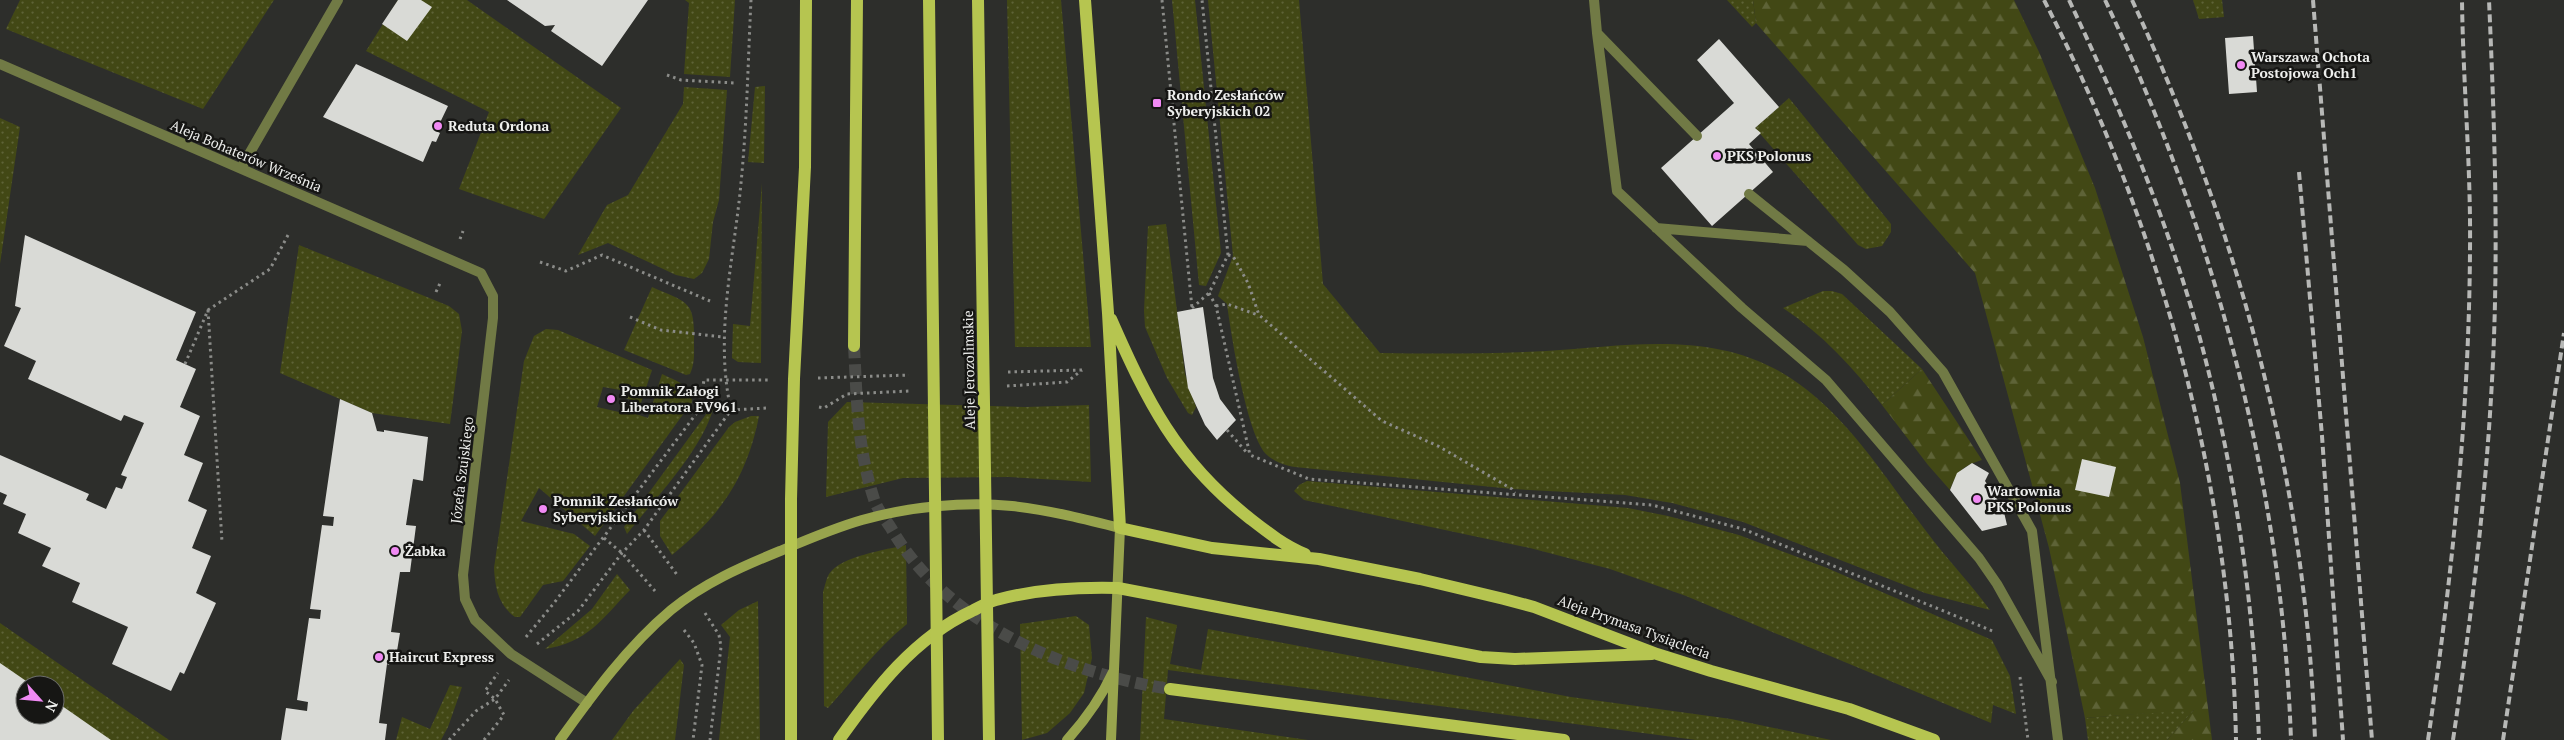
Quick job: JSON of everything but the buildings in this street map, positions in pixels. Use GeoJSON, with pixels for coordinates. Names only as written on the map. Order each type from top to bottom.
{"type":"FeatureCollection","features":[{"type":"Feature","properties":{"kind":"main road"},"geometry":{"type":"LineString","coordinates":[[791,740],[790,547],[794,379],[805,166],[806,0]]}},
{"type":"Feature","properties":{"kind":"main road"},"geometry":{"type":"LineString","coordinates":[[854,346],[856,0]]}},
{"type":"Feature","properties":{"kind":"main road"},"geometry":{"type":"LineString","coordinates":[[929,0],[938,740]]}},
{"type":"Feature","properties":{"kind":"main road","name":"Aleje Jerozolimskie"},"geometry":{"type":"LineString","coordinates":[[978,0],[989,740]]}},
{"type":"Feature","properties":{"kind":"main road"},"geometry":{"type":"LineString","coordinates":[[1085,0],[1108,312],[1120,528],[1116,667],[1111,740]]}},
{"type":"Feature","properties":{"kind":"main road"},"geometry":{"type":"LineString","coordinates":[[1108,312],[1141,387],[1184,455],[1230,503],[1269,534],[1293,549],[1319,559]]}},
{"type":"Feature","properties":{"kind":"main road"},"geometry":{"type":"LineString","coordinates":[[560,740],[615,667],[670,611],[725,574],[862,520],[916,509],[972,504],[1011,506],[1049,511],[1212,548],[1319,559]]}},
{"type":"Feature","properties":{"kind":"main road","name":"Aleja Prymasa Tysiąclecia"},"geometry":{"type":"LineString","coordinates":[[1319,559],[1420,579],[1526,605],[1657,654],[1711,671],[1850,709],[1934,740]]}},
{"type":"Feature","properties":{"kind":"main road"},"geometry":{"type":"LineString","coordinates":[[839,740],[868,699],[902,661],[958,618],[994,600],[1077,587],[1118,588],[1481,657],[1515,658],[1657,654]]}},
{"type":"Feature","properties":{"kind":"main road"},"geometry":{"type":"LineString","coordinates":[[1068,740],[1085,720],[1102,695],[1116,667]]}},
{"type":"Feature","properties":{"kind":"main road"},"geometry":{"type":"LineString","coordinates":[[1170,689],[1564,740]]}},
{"type":"Feature","properties":{"kind":"street"},"geometry":{"type":"LineString","coordinates":[[241,168],[338,0]]}},
{"type":"Feature","properties":{"kind":"street"},"geometry":{"type":"LineString","coordinates":[[1594,0],[1617,191],[1742,308],[1826,380],[1979,558],[1997,584],[2052,682]]}},
{"type":"Feature","properties":{"kind":"street"},"geometry":{"type":"LineString","coordinates":[[1597,33],[1697,136]]}},
{"type":"Feature","properties":{"kind":"street","name":"Aleja Bohaterów Września"},"geometry":{"type":"LineString","coordinates":[[0,64],[481,273]]}},
{"type":"Feature","properties":{"kind":"street"},"geometry":{"type":"LineString","coordinates":[[1749,194],[1844,270],[1890,312],[1944,372],[2032,531],[2058,740]]}},
{"type":"Feature","properties":{"kind":"street"},"geometry":{"type":"LineString","coordinates":[[1656,228],[1808,241]]}},
{"type":"Feature","properties":{"kind":"street","name":"Józefa Szujskiego"},"geometry":{"type":"LineString","coordinates":[[481,273],[493,296],[493,318],[463,575],[465,599],[475,620],[522,661],[587,703]]}},
{"type":"Feature","properties":{"kind":"path"},"geometry":{"type":"LineString","coordinates":[[449,740],[476,710],[495,699],[536,645],[578,611],[622,553],[644,530],[731,410],[725,379],[723,338],[742,182],[751,0]]}},
{"type":"Feature","properties":{"kind":"path"},"geometry":{"type":"LineString","coordinates":[[1162,0],[1192,308],[1210,293],[1228,254],[1202,0]]}},
{"type":"Feature","properties":{"kind":"path"},"geometry":{"type":"LineString","coordinates":[[667,75],[681,80],[734,83]]}},
{"type":"Feature","properties":{"kind":"path"},"geometry":{"type":"LineString","coordinates":[[185,364],[208,310],[270,269],[288,234]]}},
{"type":"Feature","properties":{"kind":"path"},"geometry":{"type":"LineString","coordinates":[[1228,254],[1233,256],[1248,282],[1259,315]]}},
{"type":"Feature","properties":{"kind":"path"},"geometry":{"type":"LineString","coordinates":[[540,262],[566,271],[602,255],[710,301]]}},
{"type":"Feature","properties":{"kind":"path"},"geometry":{"type":"LineString","coordinates":[[1210,293],[1216,306],[1250,455]]}},
{"type":"Feature","properties":{"kind":"path"},"geometry":{"type":"LineString","coordinates":[[1216,306],[1227,304],[1259,315],[1382,421],[1438,446],[1512,489],[1515,494]]}},
{"type":"Feature","properties":{"kind":"path"},"geometry":{"type":"LineString","coordinates":[[208,310],[222,542]]}},
{"type":"Feature","properties":{"kind":"path"},"geometry":{"type":"LineString","coordinates":[[630,317],[661,330],[723,338]]}},
{"type":"Feature","properties":{"kind":"path"},"geometry":{"type":"LineString","coordinates":[[554,603],[699,410],[704,380],[766,380]]}},
{"type":"Feature","properties":{"kind":"path"},"geometry":{"type":"LineString","coordinates":[[731,410],[763,408]]}},
{"type":"Feature","properties":{"kind":"path"},"geometry":{"type":"LineString","coordinates":[[1227,430],[1250,455],[1309,479],[1652,505],[1743,529],[1995,631]]}},
{"type":"Feature","properties":{"kind":"path"},"geometry":{"type":"LineString","coordinates":[[644,530],[669,562]]}},
{"type":"Feature","properties":{"kind":"path"},"geometry":{"type":"LineString","coordinates":[[604,538],[622,553],[646,580]]}},
{"type":"Feature","properties":{"kind":"path"},"geometry":{"type":"LineString","coordinates":[[710,740],[721,647],[719,635],[713,624]]}},
{"type":"Feature","properties":{"kind":"path"},"geometry":{"type":"LineString","coordinates":[[693,740],[702,665],[694,643]]}},
{"type":"Feature","properties":{"kind":"path"},"geometry":{"type":"LineString","coordinates":[[2019,673],[2028,740]]}},
{"type":"Feature","properties":{"kind":"green space"},"geometry":{"type":"Polygon","coordinates":[[[20,0],[274,0],[203,109],[6,29],[20,0]]]}},
{"type":"Feature","properties":{"kind":"green space"},"geometry":{"type":"Polygon","coordinates":[[[398,0],[467,0],[621,108],[544,219],[459,189],[489,112],[366,51],[398,0]]]}},
{"type":"Feature","properties":{"kind":"green space"},"geometry":{"type":"Polygon","coordinates":[[[685,0],[735,0],[730,77],[684,74],[689,3],[685,0]]]}},
{"type":"Feature","properties":{"kind":"green space"},"geometry":{"type":"Polygon","coordinates":[[[1007,0],[1061,0],[1091,347],[1015,347],[1007,0]]]}},
{"type":"Feature","properties":{"kind":"green space"},"geometry":{"type":"Polygon","coordinates":[[[1172,0],[1195,0],[1221,253],[1206,286],[1199,285],[1172,0]]]}},
{"type":"Feature","properties":{"kind":"green space"},"geometry":{"type":"Polygon","coordinates":[[[1208,0],[1299,0],[1323,284],[1380,353],[1505,353],[1639,344],[1670,344],[1701,346],[1731,352],[1760,362],[1789,377],[1810,392],[1847,428],[1990,610],[1925,593],[1743,522],[1672,503],[1625,495],[1512,489],[1295,467],[1280,463],[1267,455],[1260,445],[1247,407],[1232,338],[1227,304],[1218,296],[1233,256],[1208,0]]]}},
{"type":"Feature","properties":{"kind":"green space"},"geometry":{"type":"Polygon","coordinates":[[[1727,0],[1753,0],[1756,23],[1752,27],[1727,0]]]}},
{"type":"Feature","properties":{"kind":"green space"},"geometry":{"type":"Polygon","coordinates":[[[1753,0],[2014,0],[2039,52],[2095,188],[2143,337],[2180,483],[2212,740],[2167,740],[2194,710],[2085,718],[2049,548],[1975,273],[1756,23],[1753,0]]]}},
{"type":"Feature","properties":{"kind":"green space"},"geometry":{"type":"Polygon","coordinates":[[[2193,0],[2222,0],[2224,17],[2199,19],[2193,0]]]}},
{"type":"Feature","properties":{"kind":"green space"},"geometry":{"type":"Polygon","coordinates":[[[765,86],[764,163],[748,162],[755,87],[765,86]]]}},
{"type":"Feature","properties":{"kind":"green space"},"geometry":{"type":"Polygon","coordinates":[[[684,87],[727,90],[719,200],[713,222],[709,259],[702,273],[694,279],[676,275],[608,243],[578,255],[607,205],[628,195],[683,104],[684,87]]]}},
{"type":"Feature","properties":{"kind":"green space"},"geometry":{"type":"Polygon","coordinates":[[[1789,98],[1891,224],[1891,232],[1882,246],[1866,249],[1858,245],[1755,128],[1789,98]]]}},
{"type":"Feature","properties":{"kind":"green space"},"geometry":{"type":"Polygon","coordinates":[[[0,118],[20,127],[0,264],[0,118]]]}},
{"type":"Feature","properties":{"kind":"green space"},"geometry":{"type":"Polygon","coordinates":[[[762,183],[761,363],[738,362],[732,358],[733,324],[750,326],[762,183]]]}},
{"type":"Feature","properties":{"kind":"green space"},"geometry":{"type":"Polygon","coordinates":[[[1166,224],[1185,374],[1196,407],[1192,415],[1188,413],[1167,378],[1145,327],[1148,226],[1166,224]]]}},
{"type":"Feature","properties":{"kind":"green space"},"geometry":{"type":"Polygon","coordinates":[[[299,245],[449,306],[459,314],[462,331],[450,424],[372,413],[280,373],[299,245]]]}},
{"type":"Feature","properties":{"kind":"green space"},"geometry":{"type":"Polygon","coordinates":[[[652,287],[681,300],[691,310],[694,328],[694,354],[690,374],[686,375],[624,350],[652,287]]]}},
{"type":"Feature","properties":{"kind":"green space"},"geometry":{"type":"Polygon","coordinates":[[[1823,291],[1842,294],[1922,369],[1882,405],[1837,352],[1783,308],[1823,291]]]}},
{"type":"Feature","properties":{"kind":"green space"},"geometry":{"type":"Polygon","coordinates":[[[546,329],[558,330],[652,370],[641,403],[625,398],[626,391],[603,387],[597,407],[619,412],[621,409],[648,418],[662,374],[686,387],[692,402],[595,536],[539,488],[521,521],[574,534],[590,546],[563,581],[543,585],[520,617],[515,617],[505,607],[498,595],[494,568],[524,361],[534,336],[546,329]]]}},
{"type":"Feature","properties":{"kind":"green space"},"geometry":{"type":"Polygon","coordinates":[[[1922,369],[1982,460],[1965,467],[1955,478],[1950,490],[1928,465],[1882,405],[1922,369]]]}},
{"type":"Feature","properties":{"kind":"green space"},"geometry":{"type":"Polygon","coordinates":[[[715,402],[710,419],[690,454],[627,534],[624,527],[715,402]]]}},
{"type":"Feature","properties":{"kind":"green space"},"geometry":{"type":"Polygon","coordinates":[[[847,402],[1025,407],[1089,405],[1091,482],[1009,477],[903,478],[826,497],[828,422],[847,402]]]}},
{"type":"Feature","properties":{"kind":"green space"},"geometry":{"type":"Polygon","coordinates":[[[751,416],[759,416],[754,438],[739,477],[729,494],[704,526],[672,555],[660,536],[660,521],[729,427],[735,422],[751,416]]]}},
{"type":"Feature","properties":{"kind":"green space"},"geometry":{"type":"Polygon","coordinates":[[[1307,481],[1628,508],[1668,516],[1739,535],[1827,568],[1992,640],[2010,676],[2016,714],[1993,705],[1991,723],[1686,596],[1610,569],[1530,548],[1304,500],[1294,491],[1299,485],[1307,481]]]}},
{"type":"Feature","properties":{"kind":"green space"},"geometry":{"type":"Polygon","coordinates":[[[906,545],[907,624],[876,654],[828,708],[824,706],[823,592],[828,576],[835,568],[853,558],[906,545]]]}},
{"type":"Feature","properties":{"kind":"green space"},"geometry":{"type":"Polygon","coordinates":[[[617,574],[630,590],[611,611],[583,635],[560,646],[545,649],[592,609],[617,574]]]}},
{"type":"Feature","properties":{"kind":"green space"},"geometry":{"type":"Polygon","coordinates":[[[758,601],[760,740],[719,740],[730,637],[721,625],[739,610],[758,601]]]}},
{"type":"Feature","properties":{"kind":"green space"},"geometry":{"type":"Polygon","coordinates":[[[1076,616],[1089,625],[1092,658],[1084,693],[1070,713],[1047,733],[1022,740],[1020,624],[1076,616]]]}},
{"type":"Feature","properties":{"kind":"green space"},"geometry":{"type":"Polygon","coordinates":[[[1146,617],[1177,625],[1170,664],[1201,670],[1208,629],[1571,697],[1731,719],[1831,740],[1696,740],[1168,670],[1164,719],[1308,740],[1140,740],[1146,617]]]}},
{"type":"Feature","properties":{"kind":"green space"},"geometry":{"type":"Polygon","coordinates":[[[0,623],[169,740],[105,740],[65,711],[65,675],[15,676],[0,665],[0,623]]]}},
{"type":"Feature","properties":{"kind":"green space"},"geometry":{"type":"Polygon","coordinates":[[[680,659],[684,665],[675,740],[612,740],[633,711],[680,659]]]}},
{"type":"Feature","properties":{"kind":"green space"},"geometry":{"type":"Polygon","coordinates":[[[450,685],[462,687],[448,727],[441,740],[396,740],[402,717],[430,729],[450,685]]]}},
{"type":"Feature","properties":{"kind":"green space"},"geometry":{"type":"Polygon","coordinates":[[[2195,709],[2167,740],[2088,740],[2085,718],[2195,709]]]}},
{"type":"Feature","properties":{"kind":"tunnel"},"geometry":{"type":"LineString","coordinates":[[854,346],[857,404],[868,480],[879,510],[914,562],[943,591],[976,617],[1012,638],[1050,656],[1090,671],[1170,689]]}},
{"type":"Feature","properties":{"kind":"railway"},"geometry":{"type":"LineString","coordinates":[[2044,0],[2086,86],[2123,175],[2155,266],[2182,359],[2204,453],[2220,548],[2231,644],[2236,740]]}},
{"type":"Feature","properties":{"kind":"railway"},"geometry":{"type":"LineString","coordinates":[[2069,0],[2108,84],[2160,213],[2202,346],[2225,443],[2234,492],[2253,640],[2259,740]]}},
{"type":"Feature","properties":{"kind":"railway"},"geometry":{"type":"LineString","coordinates":[[2105,0],[2144,88],[2179,177],[2210,268],[2236,361],[2257,454],[2274,549],[2285,644],[2291,740]]}},
{"type":"Feature","properties":{"kind":"railway"},"geometry":{"type":"LineString","coordinates":[[2132,0],[2171,88],[2205,178],[2235,269],[2261,361],[2282,454],[2298,549],[2309,644],[2315,740]]}},
{"type":"Feature","properties":{"kind":"railway"},"geometry":{"type":"LineString","coordinates":[[2313,0],[2372,740]]}},
{"type":"Feature","properties":{"kind":"railway"},"geometry":{"type":"LineString","coordinates":[[2428,740],[2445,618],[2458,495],[2469,311],[2470,219],[2462,0]]}},
{"type":"Feature","properties":{"kind":"railway"},"geometry":{"type":"LineString","coordinates":[[2453,740],[2479,539],[2492,388],[2495,211],[2489,0]]}},
{"type":"Feature","properties":{"kind":"railway"},"geometry":{"type":"LineString","coordinates":[[2299,172],[2322,436],[2343,740]]}},
{"type":"Feature","properties":{"kind":"railway"},"geometry":{"type":"LineString","coordinates":[[2503,740],[2564,333]]}},
{"type":"Feature","properties":{"kind":"place","name":"Warszawa Ochota Postojowa Och1"},"geometry":{"type":"Point","coordinates":[2241,65]}},
{"type":"Feature","properties":{"kind":"place","name":"Rondo Zesłańców Syberyjskich 02"},"geometry":{"type":"Point","coordinates":[1157,103]}},
{"type":"Feature","properties":{"kind":"place","name":"Reduta Ordona"},"geometry":{"type":"Point","coordinates":[438,126]}},
{"type":"Feature","properties":{"kind":"place","name":"PKS Polonus"},"geometry":{"type":"Point","coordinates":[1717,156]}},
{"type":"Feature","properties":{"kind":"place","name":"Pomnik Załogi Liberatora EV961"},"geometry":{"type":"Point","coordinates":[611,399]}},
{"type":"Feature","properties":{"kind":"place","name":"Wartownia PKS Polonus"},"geometry":{"type":"Point","coordinates":[1977,499]}},
{"type":"Feature","properties":{"kind":"place","name":"Pomnik Zesłańców Syberyjskich"},"geometry":{"type":"Point","coordinates":[543,509]}},
{"type":"Feature","properties":{"kind":"place","name":"Żabka"},"geometry":{"type":"Point","coordinates":[395,551]}},
{"type":"Feature","properties":{"kind":"place","name":"Haircut Express"},"geometry":{"type":"Point","coordinates":[379,657]}}]}
